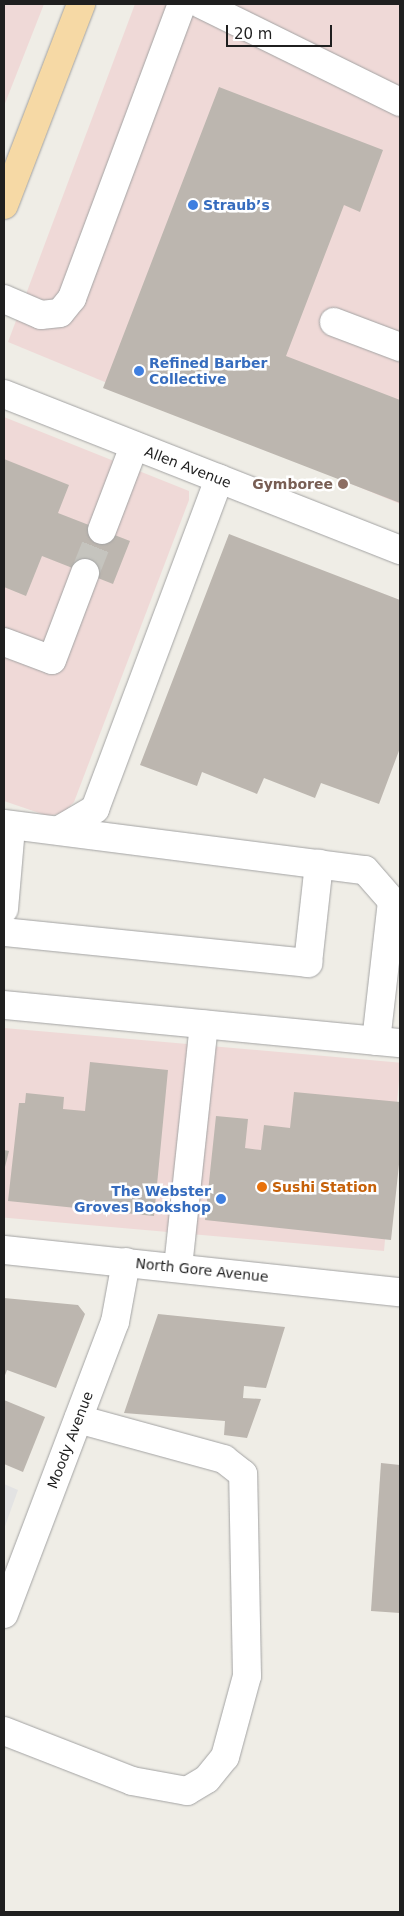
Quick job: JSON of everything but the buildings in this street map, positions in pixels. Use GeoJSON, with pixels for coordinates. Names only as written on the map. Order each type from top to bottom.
{"type":"FeatureCollection","features":[{"type":"Feature","properties":{"kind":"main road"},"geometry":{"type":"LineString","coordinates":[[4,205],[81,4]]}},
{"type":"Feature","properties":{"kind":"street"},"geometry":{"type":"LineString","coordinates":[[4,299],[41,315],[60,313],[72,298],[182,4]]}},
{"type":"Feature","properties":{"kind":"street"},"geometry":{"type":"LineString","coordinates":[[201,4],[400,102]]}},
{"type":"Feature","properties":{"kind":"street"},"geometry":{"type":"LineString","coordinates":[[334,322],[400,347]]}},
{"type":"Feature","properties":{"kind":"street","name":"Allen Avenue"},"geometry":{"type":"LineString","coordinates":[[4,394],[400,550]]}},
{"type":"Feature","properties":{"kind":"street"},"geometry":{"type":"LineString","coordinates":[[102,530],[134,446]]}},
{"type":"Feature","properties":{"kind":"street"},"geometry":{"type":"LineString","coordinates":[[59,830],[95,809],[219,479]]}},
{"type":"Feature","properties":{"kind":"street"},"geometry":{"type":"LineString","coordinates":[[4,642],[52,660],[85,573]]}},
{"type":"Feature","properties":{"kind":"street"},"geometry":{"type":"LineString","coordinates":[[4,909],[8,825],[365,870],[392,901],[388,1042],[4,1005]]}},
{"type":"Feature","properties":{"kind":"street"},"geometry":{"type":"LineString","coordinates":[[4,932],[308,963],[320,864]]}},
{"type":"Feature","properties":{"kind":"street"},"geometry":{"type":"LineString","coordinates":[[178,1268],[204,1024]]}},
{"type":"Feature","properties":{"kind":"street","name":"North Gore Avenue"},"geometry":{"type":"LineString","coordinates":[[4,1250],[400,1292]]}},
{"type":"Feature","properties":{"kind":"street","name":"Moody Avenue"},"geometry":{"type":"LineString","coordinates":[[4,1614],[115,1322],[126,1262]]}},
{"type":"Feature","properties":{"kind":"street"},"geometry":{"type":"LineString","coordinates":[[4,1731],[132,1781],[187,1791],[207,1779],[225,1757],[247,1676],[244,1474],[224,1459],[78,1419]]}},
{"type":"Feature","properties":{"kind":"shaded area"},"geometry":{"type":"Polygon","coordinates":[[[4,4],[44,4],[4,106],[4,4]]]}},
{"type":"Feature","properties":{"kind":"shaded area"},"geometry":{"type":"Polygon","coordinates":[[[135,4],[400,4],[400,504],[8,342],[135,4]]]}},
{"type":"Feature","properties":{"kind":"shaded area"},"geometry":{"type":"Polygon","coordinates":[[[4,417],[189,491],[189,500],[74,802],[63,813],[48,816],[4,801],[4,417]]]}},
{"type":"Feature","properties":{"kind":"shaded area"},"geometry":{"type":"Polygon","coordinates":[[[4,1028],[400,1063],[384,1251],[4,1218],[4,1028]]]}},
{"type":"Feature","properties":{"kind":"shaded area"},"geometry":{"type":"Polygon","coordinates":[[[4,1484],[18,1490],[4,1529],[4,1484]]]}},
{"type":"Feature","properties":{"kind":"tunnel"},"geometry":{"type":"LineString","coordinates":[[85,573],[102,530]]}},
{"type":"Feature","properties":{"kind":"place","name":"Straub’s"},"geometry":{"type":"Point","coordinates":[193,205]}},
{"type":"Feature","properties":{"kind":"place","name":"Refined Barber Collective"},"geometry":{"type":"Point","coordinates":[139,371]}},
{"type":"Feature","properties":{"kind":"place","name":"Gymboree"},"geometry":{"type":"Point","coordinates":[343,484]}},
{"type":"Feature","properties":{"kind":"place","name":"Sushi Station"},"geometry":{"type":"Point","coordinates":[262,1187]}},
{"type":"Feature","properties":{"kind":"place","name":"The Webster Groves Bookshop"},"geometry":{"type":"Point","coordinates":[221,1199]}}]}
